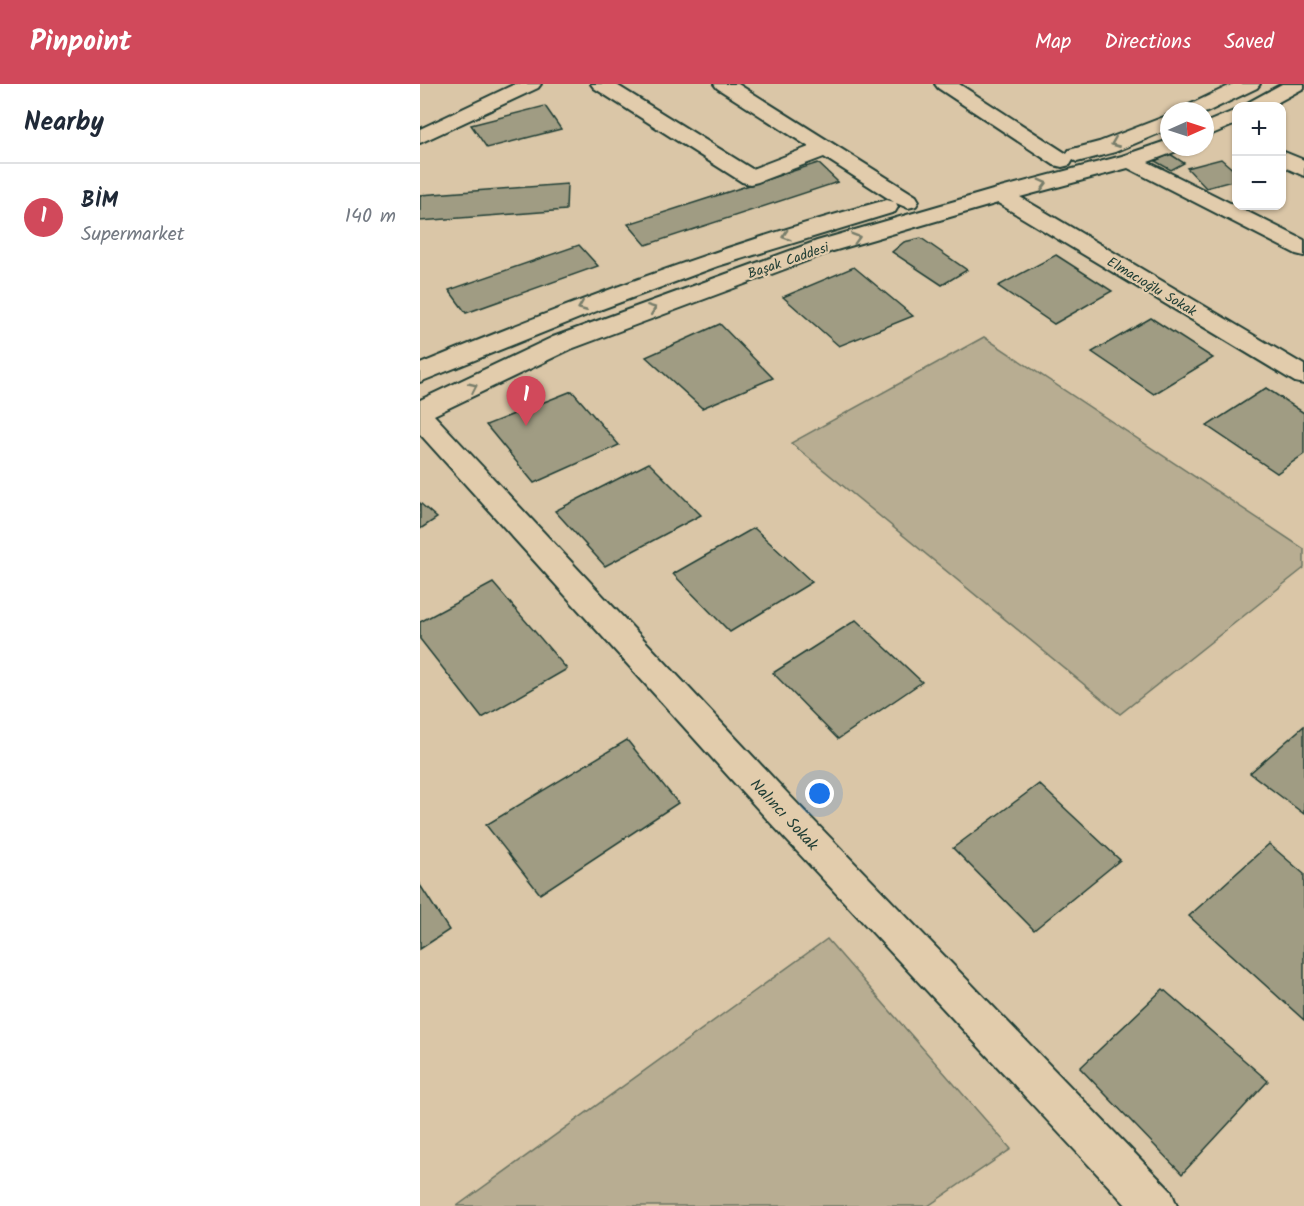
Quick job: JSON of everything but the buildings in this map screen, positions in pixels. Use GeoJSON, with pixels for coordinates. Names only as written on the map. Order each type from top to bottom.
{"type":"FeatureCollection","features":[{"type":"Feature","properties":{"kind":"street"},"geometry":{"type":"LineString","coordinates":[[420,137],[531,84]]}},
{"type":"Feature","properties":{"kind":"street"},"geometry":{"type":"LineString","coordinates":[[601,84],[750,177],[825,149]]}},
{"type":"Feature","properties":{"kind":"street"},"geometry":{"type":"LineString","coordinates":[[723,84],[908,201]]}},
{"type":"Feature","properties":{"kind":"street"},"geometry":{"type":"LineString","coordinates":[[945,84],[1062,160]]}},
{"type":"Feature","properties":{"kind":"street"},"geometry":{"type":"LineString","coordinates":[[1211,102],[1250,84]]}},
{"type":"Feature","properties":{"kind":"street"},"geometry":{"type":"LineString","coordinates":[[1264,102],[1289,89],[1304,105]]}},
{"type":"Feature","properties":{"kind":"street"},"geometry":{"type":"LineString","coordinates":[[1214,127],[1232,118]]}},
{"type":"Feature","properties":{"kind":"street","name":"Başak Caddesi"},"geometry":{"type":"LineString","coordinates":[[420,374],[589,304],[824,223],[1107,147],[1160,125]]}},
{"type":"Feature","properties":{"kind":"street"},"geometry":{"type":"LineString","coordinates":[[1214,130],[1232,135]]}},
{"type":"Feature","properties":{"kind":"street","name":"Başak Caddesi"},"geometry":{"type":"LineString","coordinates":[[420,411],[562,343],[825,246],[1001,195],[1130,162],[1160,150]]}},
{"type":"Feature","properties":{"kind":"street"},"geometry":{"type":"LineString","coordinates":[[1286,160],[1304,169]]}},
{"type":"Feature","properties":{"kind":"street"},"geometry":{"type":"LineString","coordinates":[[1130,162],[1304,249]]}},
{"type":"Feature","properties":{"kind":"street","name":"Elmacıoğlu Sokak"},"geometry":{"type":"LineString","coordinates":[[1001,195],[1304,376]]}},
{"type":"Feature","properties":{"kind":"street","name":"Nalıncı Sokak"},"geometry":{"type":"LineString","coordinates":[[420,417],[778,807],[1156,1206]]}},
{"type":"Feature","properties":{"kind":"shaded area"},"geometry":{"type":"Polygon","coordinates":[[[984,337],[1304,549],[1304,568],[1120,714],[791,443],[984,337]]]}},
{"type":"Feature","properties":{"kind":"shaded area"},"geometry":{"type":"Polygon","coordinates":[[[827,939],[1011,1149],[928,1206],[457,1206],[827,939]]]}},
{"type":"Feature","properties":{"kind":"place","name":"BİM"},"geometry":{"type":"Point","coordinates":[526,426]}}]}
